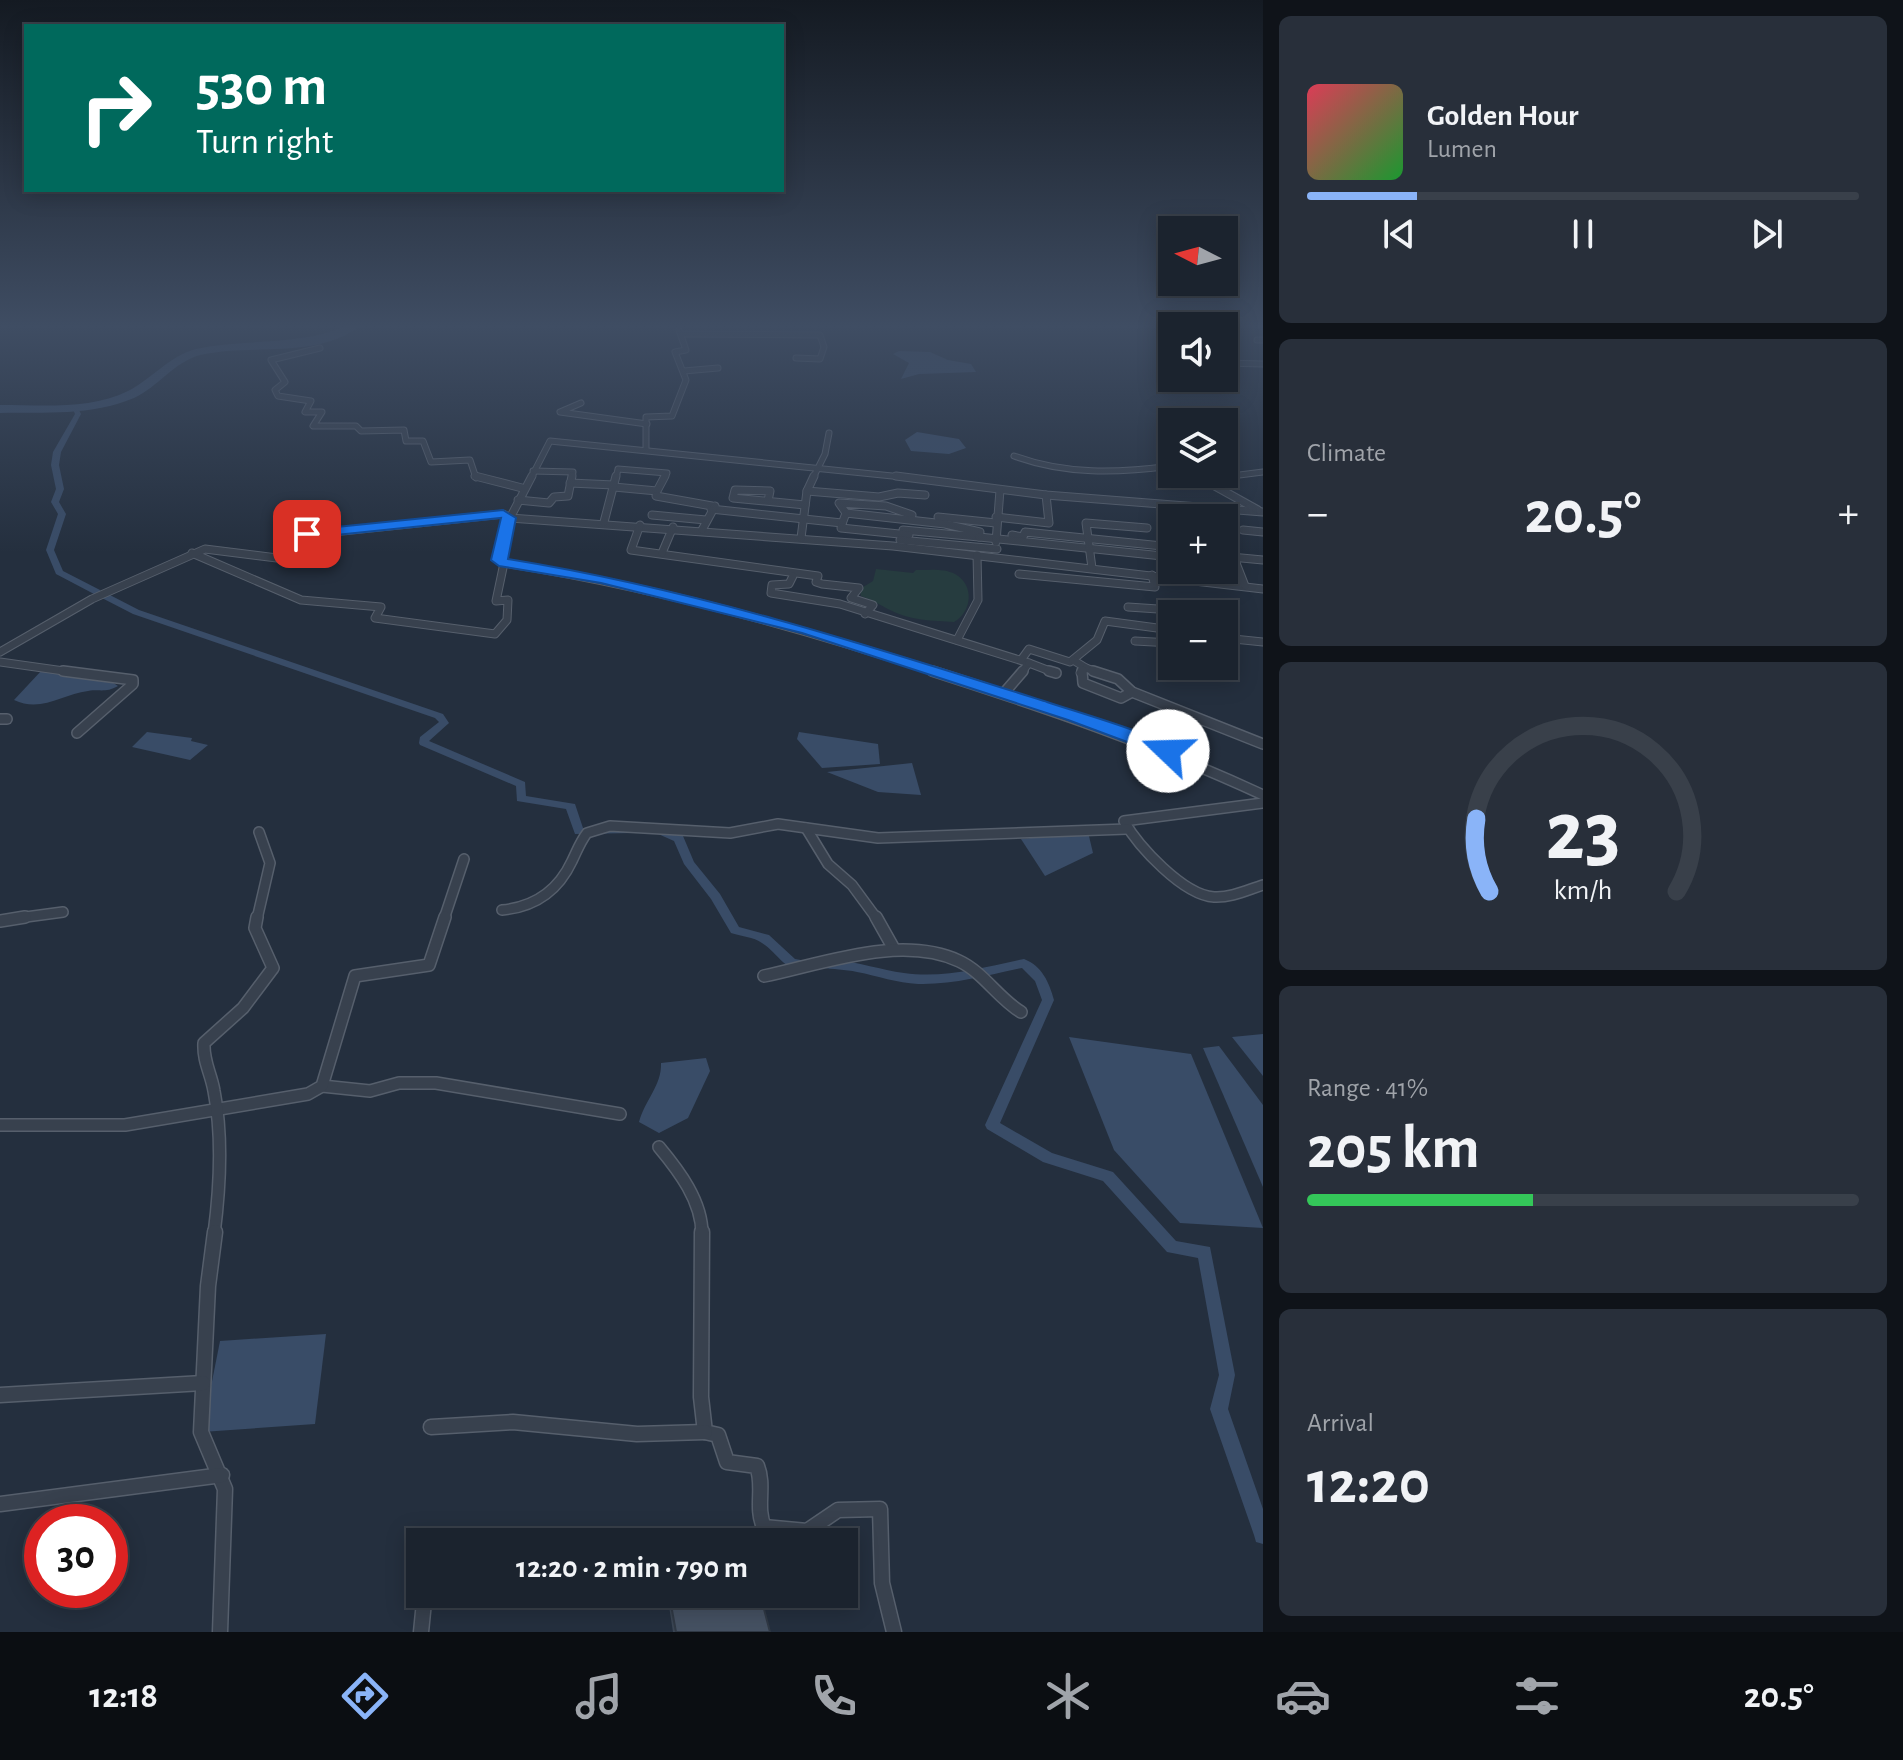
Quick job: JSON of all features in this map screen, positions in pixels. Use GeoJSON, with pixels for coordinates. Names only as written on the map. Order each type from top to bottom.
{"type":"FeatureCollection","features":[{"type":"Feature","properties":{"kind":"street"},"geometry":{"type":"LineString","coordinates":[[311,401],[305,412],[322,412],[313,426],[356,426],[361,431],[401,430],[407,435],[406,441],[423,441],[431,462],[470,460],[476,479],[522,488]]}},
{"type":"Feature","properties":{"kind":"street"},"geometry":{"type":"LineString","coordinates":[[646,449],[649,416],[672,416],[678,401]]}},
{"type":"Feature","properties":{"kind":"street"},"geometry":{"type":"LineString","coordinates":[[581,403],[560,412],[647,424]]}},
{"type":"Feature","properties":{"kind":"street"},"geometry":{"type":"LineString","coordinates":[[801,538],[807,491],[819,467],[829,433]]}},
{"type":"Feature","properties":{"kind":"street"},"geometry":{"type":"LineString","coordinates":[[1167,504],[1046,495],[819,467],[550,441],[522,488],[498,560],[705,602],[807,630],[1004,693],[1168,751],[1263,795]]}},
{"type":"Feature","properties":{"kind":"street"},"geometry":{"type":"LineString","coordinates":[[1014,456],[1037,466],[1056,466],[1074,473],[1104,474],[1158,468]]}},
{"type":"Feature","properties":{"kind":"street"},"geometry":{"type":"LineString","coordinates":[[604,522],[618,469],[667,473],[656,494],[652,515],[631,550],[793,576],[818,576],[816,582],[821,585],[841,583],[859,588],[852,599],[873,605],[865,614]]}},
{"type":"Feature","properties":{"kind":"street"},"geometry":{"type":"LineString","coordinates":[[518,500],[549,503],[554,497],[567,497],[572,472],[533,471]]}},
{"type":"Feature","properties":{"kind":"street"},"geometry":{"type":"LineString","coordinates":[[1238,475],[1263,472]]}},
{"type":"Feature","properties":{"kind":"street"},"geometry":{"type":"LineString","coordinates":[[570,483],[614,486],[712,508],[804,516],[977,555],[1023,537],[1025,532],[1089,535]]}},
{"type":"Feature","properties":{"kind":"street"},"geometry":{"type":"LineString","coordinates":[[1215,488],[1224,495],[1241,497],[1262,512]]}},
{"type":"Feature","properties":{"kind":"street"},"geometry":{"type":"LineString","coordinates":[[768,501],[770,491],[735,490],[733,498],[805,505]]}},
{"type":"Feature","properties":{"kind":"street"},"geometry":{"type":"LineString","coordinates":[[996,545],[1000,490]]}},
{"type":"Feature","properties":{"kind":"street"},"geometry":{"type":"LineString","coordinates":[[807,491],[879,497],[898,493],[925,495]]}},
{"type":"Feature","properties":{"kind":"street"},"geometry":{"type":"LineString","coordinates":[[0,652],[92,599],[192,553],[219,549],[285,559],[297,551],[305,535],[503,514],[510,518],[604,522],[801,538],[842,526],[903,517],[1049,523],[1046,495]]}},
{"type":"Feature","properties":{"kind":"street"},"geometry":{"type":"LineString","coordinates":[[842,526],[839,503],[886,506],[903,517]]}},
{"type":"Feature","properties":{"kind":"street"},"geometry":{"type":"LineString","coordinates":[[702,530],[712,508]]}},
{"type":"Feature","properties":{"kind":"street"},"geometry":{"type":"LineString","coordinates":[[863,510],[980,532],[979,537]]}},
{"type":"Feature","properties":{"kind":"street"},"geometry":{"type":"LineString","coordinates":[[1238,510],[1262,512]]}},
{"type":"Feature","properties":{"kind":"street"},"geometry":{"type":"LineString","coordinates":[[652,515],[706,520]]}},
{"type":"Feature","properties":{"kind":"street"},"geometry":{"type":"LineString","coordinates":[[903,517],[903,532]]}},
{"type":"Feature","properties":{"kind":"street"},"geometry":{"type":"LineString","coordinates":[[1092,568],[1089,535],[1082,522],[1147,528]]}},
{"type":"Feature","properties":{"kind":"street"},"geometry":{"type":"LineString","coordinates":[[842,526],[996,545],[1158,556]]}},
{"type":"Feature","properties":{"kind":"street"},"geometry":{"type":"LineString","coordinates":[[662,553],[673,527]]}},
{"type":"Feature","properties":{"kind":"street"},"geometry":{"type":"LineString","coordinates":[[1052,528],[1158,545]]}},
{"type":"Feature","properties":{"kind":"street"},"geometry":{"type":"LineString","coordinates":[[1243,530],[1263,532]]}},
{"type":"Feature","properties":{"kind":"street"},"geometry":{"type":"LineString","coordinates":[[903,532],[996,545],[1092,568],[1158,576]]}},
{"type":"Feature","properties":{"kind":"street"},"geometry":{"type":"LineString","coordinates":[[893,533],[979,537],[996,545]]}},
{"type":"Feature","properties":{"kind":"street"},"geometry":{"type":"LineString","coordinates":[[192,553],[301,600],[381,607],[375,618],[407,625],[495,634],[507,620],[508,600],[496,601],[504,563]]}},
{"type":"Feature","properties":{"kind":"street"},"geometry":{"type":"LineString","coordinates":[[957,640],[981,601],[977,555]]}},
{"type":"Feature","properties":{"kind":"street"},"geometry":{"type":"LineString","coordinates":[[1238,558],[1263,560]]}},
{"type":"Feature","properties":{"kind":"street"},"geometry":{"type":"LineString","coordinates":[[1238,572],[1245,586]]}},
{"type":"Feature","properties":{"kind":"street"},"geometry":{"type":"LineString","coordinates":[[1019,574],[1155,587],[1152,575]]}},
{"type":"Feature","properties":{"kind":"street"},"geometry":{"type":"LineString","coordinates":[[793,576],[789,584],[772,585],[771,593],[825,600],[1056,673]]}},
{"type":"Feature","properties":{"kind":"street"},"geometry":{"type":"LineString","coordinates":[[1227,584],[1263,589]]}},
{"type":"Feature","properties":{"kind":"street"},"geometry":{"type":"LineString","coordinates":[[1128,607],[1158,609]]}},
{"type":"Feature","properties":{"kind":"street"},"geometry":{"type":"LineString","coordinates":[[1073,660],[1087,652],[1104,629],[1105,621],[1158,628]]}},
{"type":"Feature","properties":{"kind":"street"},"geometry":{"type":"LineString","coordinates":[[1238,639],[1263,642]]}},
{"type":"Feature","properties":{"kind":"street"},"geometry":{"type":"LineString","coordinates":[[1135,641],[1158,642]]}},
{"type":"Feature","properties":{"kind":"street"},"geometry":{"type":"LineString","coordinates":[[1004,693],[1025,662],[1029,649],[1073,660],[1118,679],[1132,692],[1263,744]]}},
{"type":"Feature","properties":{"kind":"street"},"geometry":{"type":"LineString","coordinates":[[0,662],[133,680],[133,684],[77,733]]}},
{"type":"Feature","properties":{"kind":"street"},"geometry":{"type":"LineString","coordinates":[[1086,668],[1080,672],[1083,683],[1121,698],[1132,692]]}},
{"type":"Feature","properties":{"kind":"street"},"geometry":{"type":"LineString","coordinates":[[1263,803],[1125,820],[1127,829],[1163,867],[1207,896],[1237,894],[1263,885]]}},
{"type":"Feature","properties":{"kind":"street"},"geometry":{"type":"LineString","coordinates":[[502,910],[520,909],[540,902],[572,864],[581,839],[592,828],[610,826],[730,833],[778,824],[878,838],[1127,829]]}},
{"type":"Feature","properties":{"kind":"street"},"geometry":{"type":"LineString","coordinates":[[806,828],[828,864],[852,885],[872,911],[894,949]]}},
{"type":"Feature","properties":{"kind":"street"},"geometry":{"type":"LineString","coordinates":[[220,1632],[226,1523],[222,1475],[207,1455],[201,1432],[208,1286],[220,1189],[214,1090],[203,1060],[204,1043],[243,1008],[273,968],[255,928],[270,863],[259,832]]}},
{"type":"Feature","properties":{"kind":"street"},"geometry":{"type":"LineString","coordinates":[[322,1086],[352,980],[355,976],[419,969],[429,965],[464,859]]}},
{"type":"Feature","properties":{"kind":"street"},"geometry":{"type":"LineString","coordinates":[[0,921],[63,912]]}},
{"type":"Feature","properties":{"kind":"street"},"geometry":{"type":"LineString","coordinates":[[764,976],[894,949],[933,952],[962,962],[1004,1003],[1021,1012]]}},
{"type":"Feature","properties":{"kind":"street"},"geometry":{"type":"LineString","coordinates":[[0,1125],[125,1125],[308,1094],[322,1086],[370,1091],[399,1083],[436,1083],[620,1114]]}},
{"type":"Feature","properties":{"kind":"street"},"geometry":{"type":"LineString","coordinates":[[659,1147],[680,1173],[702,1218],[701,1397],[705,1432]]}},
{"type":"Feature","properties":{"kind":"street"},"geometry":{"type":"LineString","coordinates":[[0,1395],[203,1383]]}},
{"type":"Feature","properties":{"kind":"street"},"geometry":{"type":"LineString","coordinates":[[431,1427],[524,1421],[607,1432],[681,1436],[705,1432],[718,1435],[727,1462],[757,1466],[762,1474],[759,1508],[764,1527],[807,1531],[838,1510],[880,1509],[882,1583],[894,1632]]}},
{"type":"Feature","properties":{"kind":"street"},"geometry":{"type":"LineString","coordinates":[[0,1504],[222,1475]]}},
{"type":"Feature","properties":{"kind":"street"},"geometry":{"type":"LineString","coordinates":[[421,1632],[423,1608]]}},
{"type":"Feature","properties":{"kind":"green space"},"geometry":{"type":"Polygon","coordinates":[[[876,569],[913,573],[916,570],[951,572],[966,585],[969,598],[965,612],[954,622],[921,619],[897,613],[861,596],[860,589],[873,581],[876,569]]]}},
{"type":"Feature","properties":{"kind":"water"},"geometry":{"type":"Polygon","coordinates":[[[917,432],[959,439],[966,448],[949,454],[911,451],[905,440],[917,432]]]}},
{"type":"Feature","properties":{"kind":"water"},"geometry":{"type":"Polygon","coordinates":[[[42,670],[109,680],[118,686],[43,704],[14,700],[42,670]]]}},
{"type":"Feature","properties":{"kind":"water"},"geometry":{"type":"Polygon","coordinates":[[[147,732],[192,738],[191,741],[208,745],[190,760],[132,747],[147,732]]]}},
{"type":"Feature","properties":{"kind":"water"},"geometry":{"type":"Polygon","coordinates":[[[799,732],[878,744],[880,764],[822,768],[797,739],[799,732]]]}},
{"type":"Feature","properties":{"kind":"water"},"geometry":{"type":"Polygon","coordinates":[[[912,763],[921,795],[878,792],[827,772],[912,763]]]}},
{"type":"Feature","properties":{"kind":"water"},"geometry":{"type":"Polygon","coordinates":[[[1088,832],[1093,853],[1045,876],[1021,839],[1088,832]]]}},
{"type":"Feature","properties":{"kind":"water"},"geometry":{"type":"Polygon","coordinates":[[[1263,1034],[1263,1076],[1232,1037],[1263,1034]]]}},
{"type":"Feature","properties":{"kind":"water"},"geometry":{"type":"Polygon","coordinates":[[[1069,1037],[1191,1054],[1263,1228],[1180,1223],[1114,1150],[1069,1037]]]}},
{"type":"Feature","properties":{"kind":"water"},"geometry":{"type":"Polygon","coordinates":[[[1219,1046],[1263,1105],[1263,1187],[1203,1048],[1219,1046]]]}},
{"type":"Feature","properties":{"kind":"water"},"geometry":{"type":"Polygon","coordinates":[[[706,1058],[710,1071],[688,1118],[659,1133],[639,1122],[659,1078],[661,1063],[706,1058]]]}},
{"type":"Feature","properties":{"kind":"water"},"geometry":{"type":"Polygon","coordinates":[[[326,1334],[315,1424],[202,1432],[220,1341],[326,1334]]]}},
{"type":"Feature","properties":{"kind":"building"},"geometry":{"type":"Polygon","coordinates":[[[672,1608],[764,1608],[770,1632],[676,1632],[672,1608]]]}},
{"type":"Feature","properties":{"kind":"waterway"},"geometry":{"type":"LineString","coordinates":[[0,409],[74,407],[111,401]]}},
{"type":"Feature","properties":{"kind":"waterway"},"geometry":{"type":"LineString","coordinates":[[75,407],[78,414],[57,452],[55,465],[60,489],[55,502],[62,514],[50,550],[59,572],[97,592]]}},
{"type":"Feature","properties":{"kind":"waterway"},"geometry":{"type":"LineString","coordinates":[[103,595],[136,612],[439,716],[444,723],[424,739],[424,743],[521,784],[521,799],[571,806],[579,832],[630,831]]}},
{"type":"Feature","properties":{"kind":"waterway"},"geometry":{"type":"LineString","coordinates":[[660,831],[679,839],[689,864],[716,897],[735,930],[765,938],[791,963],[808,965]]}},
{"type":"Feature","properties":{"kind":"waterway"},"geometry":{"type":"LineString","coordinates":[[825,964],[920,979],[965,975],[1024,963],[1037,974],[1048,1000],[992,1125],[1048,1158],[1108,1176],[1172,1247],[1205,1252],[1227,1375],[1219,1409],[1263,1535]]}},
{"type":"Feature","properties":{"kind":"route"},"geometry":{"type":"LineString","coordinates":[[307,534],[503,514],[510,518],[498,560],[504,563],[601,578],[807,630],[1074,716],[1168,751]]}}]}
